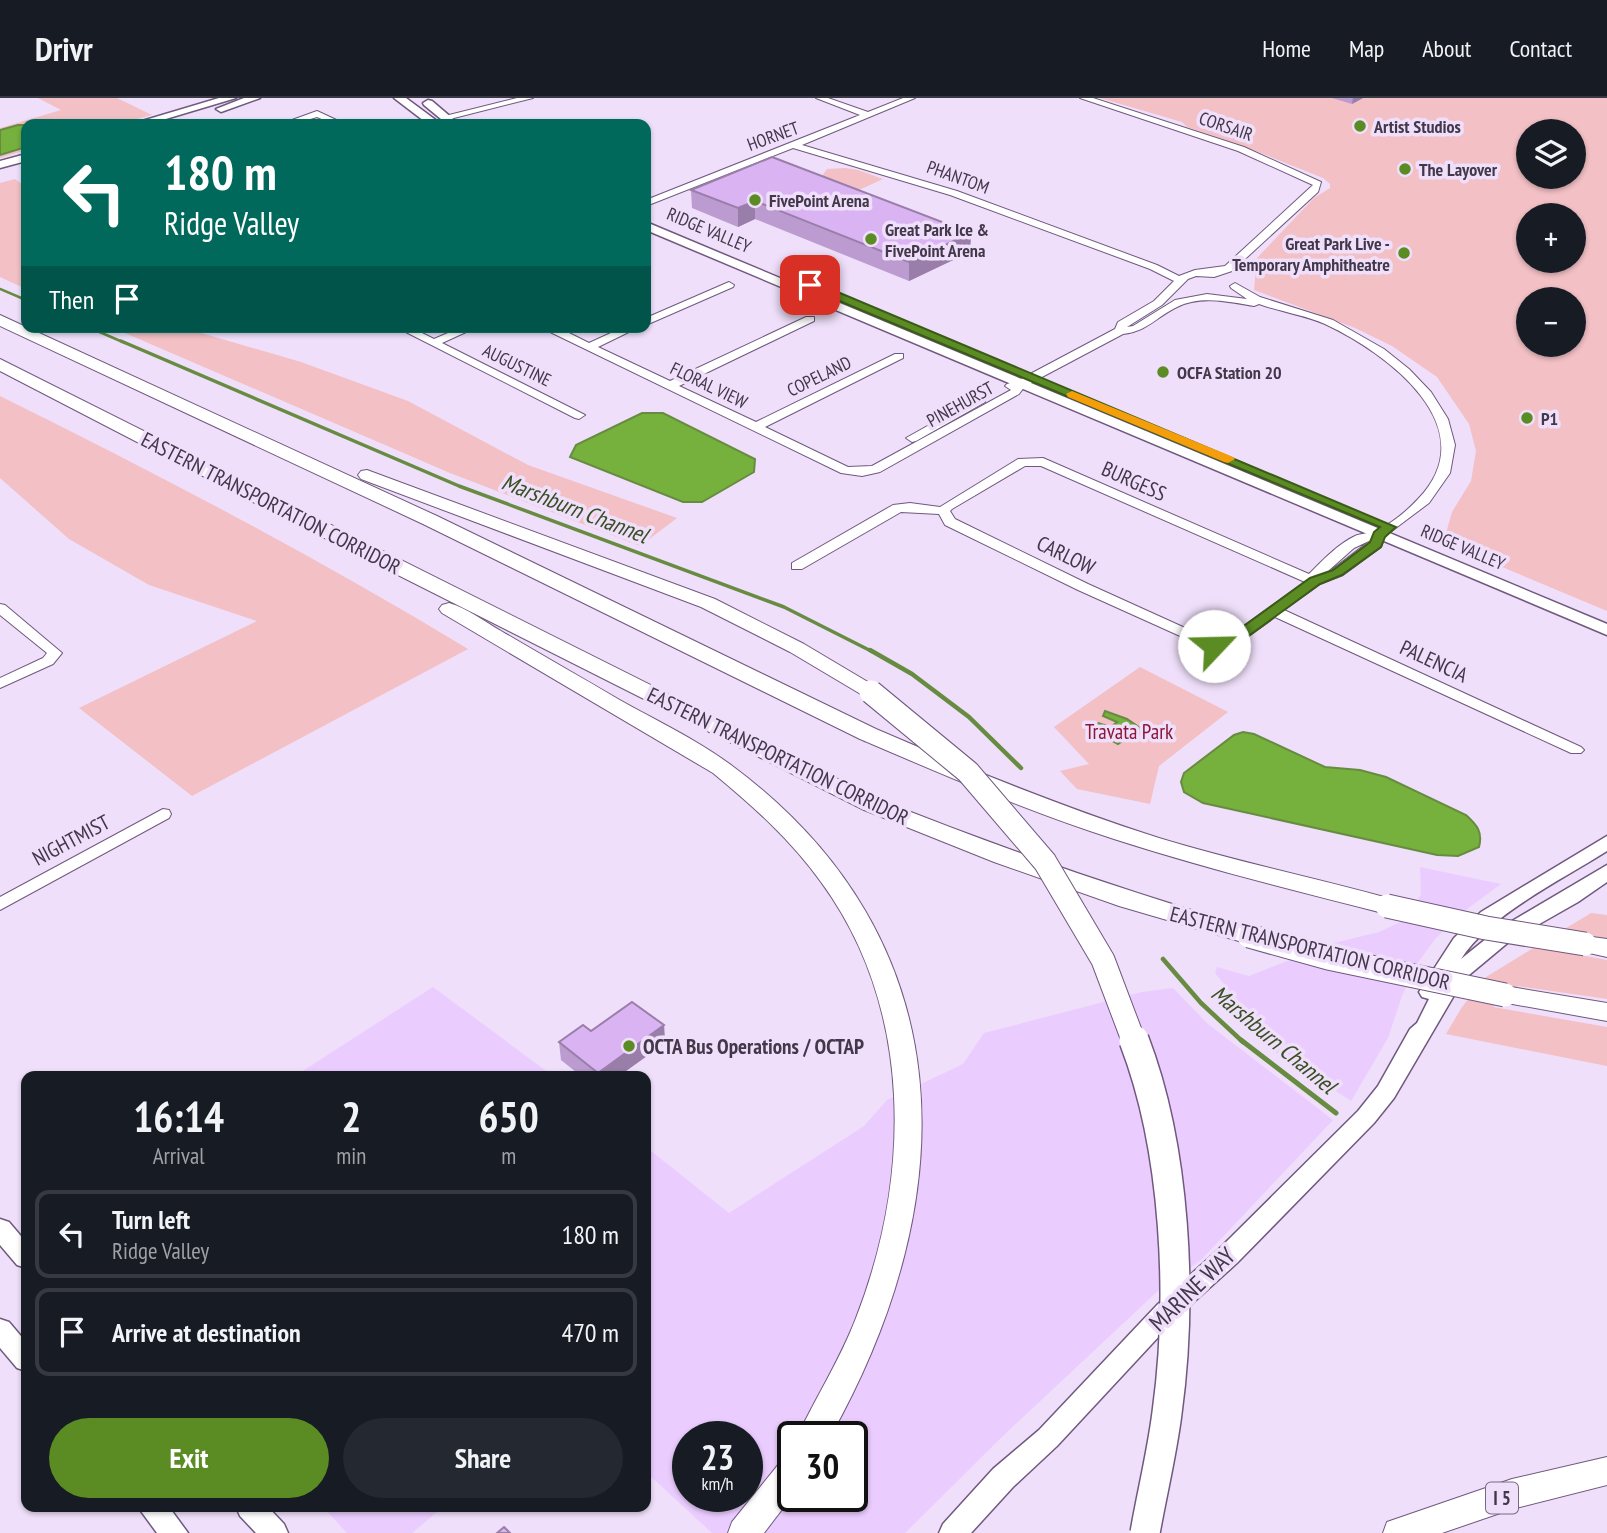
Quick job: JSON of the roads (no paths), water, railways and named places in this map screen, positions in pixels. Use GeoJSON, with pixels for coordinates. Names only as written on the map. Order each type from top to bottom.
{"type":"FeatureCollection","features":[{"type":"Feature","properties":{"kind":"highway"},"geometry":{"type":"LineString","coordinates":[[0,320],[21,330]]}},
{"type":"Feature","properties":{"kind":"highway"},"geometry":{"type":"LineString","coordinates":[[28,333],[430,520],[868,734],[1009,793],[1122,834],[1387,906],[1486,928],[1596,946]]}},
{"type":"Feature","properties":{"kind":"highway","name":"EASTERN TRANSPORTATION CORRIDOR"},"geometry":{"type":"LineString","coordinates":[[0,364],[872,805],[1002,857],[1127,900],[1249,936],[1328,958],[1505,995],[1607,1012]]}},
{"type":"Feature","properties":{"kind":"highway"},"geometry":{"type":"LineString","coordinates":[[196,410],[708,603],[797,648],[871,692],[936,741],[971,774],[1042,858],[1103,958],[1117,987],[1157,1109],[1170,1187],[1175,1271],[1175,1340],[1170,1408],[1158,1480],[1145,1533]]}},
{"type":"Feature","properties":{"kind":"highway"},"geometry":{"type":"LineString","coordinates":[[364,550],[410,586],[721,768],[759,799],[825,871],[858,922],[882,979],[904,1060],[909,1094],[907,1150],[900,1209],[887,1269],[874,1309],[841,1388],[822,1421]]}},
{"type":"Feature","properties":{"kind":"highway","name":"I 5"},"geometry":{"type":"LineString","coordinates":[[1399,1533],[1512,1494],[1607,1471]]}},
{"type":"Feature","properties":{"kind":"highway"},"geometry":{"type":"LineString","coordinates":[[744,1533],[777,1491]]}},
{"type":"Feature","properties":{"kind":"main road"},"geometry":{"type":"LineString","coordinates":[[156,119],[232,98]]}},
{"type":"Feature","properties":{"kind":"main road"},"geometry":{"type":"LineString","coordinates":[[189,110],[255,98]]}},
{"type":"Feature","properties":{"kind":"main road"},"geometry":{"type":"LineString","coordinates":[[180,119],[224,103],[265,98]]}},
{"type":"Feature","properties":{"kind":"main road"},"geometry":{"type":"LineString","coordinates":[[399,98],[428,119]]}},
{"type":"Feature","properties":{"kind":"main road"},"geometry":{"type":"LineString","coordinates":[[421,98],[447,119]]}},
{"type":"Feature","properties":{"kind":"main road"},"geometry":{"type":"LineString","coordinates":[[0,165],[21,159]]}},
{"type":"Feature","properties":{"kind":"main road"},"geometry":{"type":"LineString","coordinates":[[0,172],[21,166]]}},
{"type":"Feature","properties":{"kind":"main road","name":"RIDGE VALLEY"},"geometry":{"type":"LineString","coordinates":[[651,219],[1384,531],[1607,630]]}},
{"type":"Feature","properties":{"kind":"main road","name":"RIDGE VALLEY"},"geometry":{"type":"LineString","coordinates":[[651,228],[1027,381]]}},
{"type":"Feature","properties":{"kind":"main road","name":"RIDGE VALLEY"},"geometry":{"type":"LineString","coordinates":[[1384,531],[1607,617]]}},
{"type":"Feature","properties":{"kind":"main road","name":"MARINE WAY"},"geometry":{"type":"LineString","coordinates":[[1418,1035],[1416,1023],[1424,1004],[1442,970],[1461,943],[1488,917],[1607,842]]}},
{"type":"Feature","properties":{"kind":"main road","name":"MARINE WAY"},"geometry":{"type":"LineString","coordinates":[[953,1533],[1003,1478],[1048,1438],[1167,1311],[1228,1256],[1366,1117],[1385,1092],[1418,1035],[1426,1028],[1439,1000],[1456,975],[1504,935],[1571,897],[1607,872]]}},
{"type":"Feature","properties":{"kind":"main road"},"geometry":{"type":"LineString","coordinates":[[0,1229],[21,1252]]}},
{"type":"Feature","properties":{"kind":"main road"},"geometry":{"type":"LineString","coordinates":[[0,1330],[21,1354]]}},
{"type":"Feature","properties":{"kind":"main road"},"geometry":{"type":"LineString","coordinates":[[156,1512],[174,1533]]}},
{"type":"Feature","properties":{"kind":"main road"},"geometry":{"type":"LineString","coordinates":[[255,1512],[274,1533]]}},
{"type":"Feature","properties":{"kind":"street"},"geometry":{"type":"LineString","coordinates":[[457,119],[529,98]]}},
{"type":"Feature","properties":{"kind":"street"},"geometry":{"type":"LineString","coordinates":[[820,98],[868,115]]}},
{"type":"Feature","properties":{"kind":"street","name":"HORNET"},"geometry":{"type":"LineString","coordinates":[[651,201],[796,146],[911,98]]}},
{"type":"Feature","properties":{"kind":"street","name":"CORSAIR"},"geometry":{"type":"LineString","coordinates":[[1079,99],[1241,149],[1318,184],[1265,237],[1228,269],[1189,275],[1179,283]]}},
{"type":"Feature","properties":{"kind":"street"},"geometry":{"type":"LineString","coordinates":[[302,119],[317,114],[328,119]]}},
{"type":"Feature","properties":{"kind":"street","name":"PHANTOM"},"geometry":{"type":"LineString","coordinates":[[796,146],[865,163],[1105,251],[1163,268],[1192,293],[1211,297]]}},
{"type":"Feature","properties":{"kind":"street","name":"CORSAIR"},"geometry":{"type":"LineString","coordinates":[[1235,285],[1240,270],[1265,237]]}},
{"type":"Feature","properties":{"kind":"street","name":"PHANTOM"},"geometry":{"type":"LineString","coordinates":[[1105,251],[1221,275],[1235,285]]}},
{"type":"Feature","properties":{"kind":"street"},"geometry":{"type":"LineString","coordinates":[[1120,331],[1122,324],[1158,303],[1179,283]]}},
{"type":"Feature","properties":{"kind":"street"},"geometry":{"type":"LineString","coordinates":[[651,320],[729,285]]}},
{"type":"Feature","properties":{"kind":"street"},"geometry":{"type":"LineString","coordinates":[[1027,381],[1120,331],[1136,329],[1178,302],[1229,293],[1235,285],[1254,299],[1298,311],[1341,329],[1378,350],[1409,374],[1437,407],[1443,422],[1447,455],[1443,474],[1423,502],[1384,531]]}},
{"type":"Feature","properties":{"kind":"street"},"geometry":{"type":"LineString","coordinates":[[1211,297],[1284,311],[1341,329]]}},
{"type":"Feature","properties":{"kind":"street"},"geometry":{"type":"LineString","coordinates":[[669,386],[810,319]]}},
{"type":"Feature","properties":{"kind":"street","name":"AUGUSTINE"},"geometry":{"type":"LineString","coordinates":[[413,333],[579,415]]}},
{"type":"Feature","properties":{"kind":"street"},"geometry":{"type":"LineString","coordinates":[[433,343],[457,333]]}},
{"type":"Feature","properties":{"kind":"street","name":"FLORAL VIEW"},"geometry":{"type":"LineString","coordinates":[[560,333],[845,470],[856,472]]}},
{"type":"Feature","properties":{"kind":"street"},"geometry":{"type":"LineString","coordinates":[[589,347],[620,333]]}},
{"type":"Feature","properties":{"kind":"street","name":"COPELAND"},"geometry":{"type":"LineString","coordinates":[[756,427],[899,356]]}},
{"type":"Feature","properties":{"kind":"street","name":"PINEHURST"},"geometry":{"type":"LineString","coordinates":[[856,472],[876,469],[959,426],[1015,392],[1027,381]]}},
{"type":"Feature","properties":{"kind":"street","name":"BURGESS"},"geometry":{"type":"LineString","coordinates":[[943,511],[947,506],[1022,463],[1043,462],[1315,581]]}},
{"type":"Feature","properties":{"kind":"street"},"geometry":{"type":"LineString","coordinates":[[797,566],[898,508],[943,511]]}},
{"type":"Feature","properties":{"kind":"street","name":"CARLOW"},"geometry":{"type":"LineString","coordinates":[[943,511],[950,522],[1200,642],[1214,646],[1227,645],[1315,581],[1338,572],[1376,544],[1384,531]]}},
{"type":"Feature","properties":{"kind":"street"},"geometry":{"type":"LineString","coordinates":[[0,608],[55,653],[48,661],[0,684]]}},
{"type":"Feature","properties":{"kind":"street","name":"PALENCIA"},"geometry":{"type":"LineString","coordinates":[[1274,611],[1576,750]]}},
{"type":"Feature","properties":{"kind":"street","name":"NIGHTMIST"},"geometry":{"type":"LineString","coordinates":[[0,904],[163,814]]}},
{"type":"Feature","properties":{"kind":"waterway","name":"Marshburn Channel"},"geometry":{"type":"LineString","coordinates":[[0,289],[21,298]]}},
{"type":"Feature","properties":{"kind":"waterway","name":"Marshburn Channel"},"geometry":{"type":"LineString","coordinates":[[102,333],[125,343]]}},
{"type":"Feature","properties":{"kind":"waterway","name":"Marshburn Channel"},"geometry":{"type":"LineString","coordinates":[[121,341],[459,486],[784,607],[873,652]]}},
{"type":"Feature","properties":{"kind":"waterway","name":"Marshburn Channel"},"geometry":{"type":"LineString","coordinates":[[870,650],[912,674],[969,717],[1021,768]]}},
{"type":"Feature","properties":{"kind":"waterway","name":"Marshburn Channel"},"geometry":{"type":"LineString","coordinates":[[1163,959],[1201,1003],[1243,1042]]}},
{"type":"Feature","properties":{"kind":"waterway","name":"Marshburn Channel"},"geometry":{"type":"LineString","coordinates":[[1241,1040],[1336,1113]]}},
{"type":"Feature","properties":{"kind":"place","name":"Artist Studios"},"geometry":{"type":"Point","coordinates":[1360,126]}},
{"type":"Feature","properties":{"kind":"place","name":"The Layover"},"geometry":{"type":"Point","coordinates":[1405,169]}},
{"type":"Feature","properties":{"kind":"place","name":"FivePoint Arena"},"geometry":{"type":"Point","coordinates":[755,200]}},
{"type":"Feature","properties":{"kind":"place","name":"Great Park Ice & FivePoint Arena"},"geometry":{"type":"Point","coordinates":[871,239]}},
{"type":"Feature","properties":{"kind":"place","name":"Great Park Live - Temporary Amphitheatre"},"geometry":{"type":"Point","coordinates":[1404,253]}},
{"type":"Feature","properties":{"kind":"place","name":"OCFA Station 20"},"geometry":{"type":"Point","coordinates":[1163,372]}},
{"type":"Feature","properties":{"kind":"place","name":"P1"},"geometry":{"type":"Point","coordinates":[1527,418]}},
{"type":"Feature","properties":{"kind":"place","name":"OCTA Bus Operations / OCTAP"},"geometry":{"type":"Point","coordinates":[629,1046]}},
{"type":"Feature","properties":{"kind":"park label","name":"Travata Park"},"geometry":{"type":"Point","coordinates":[1129,731]}}]}
